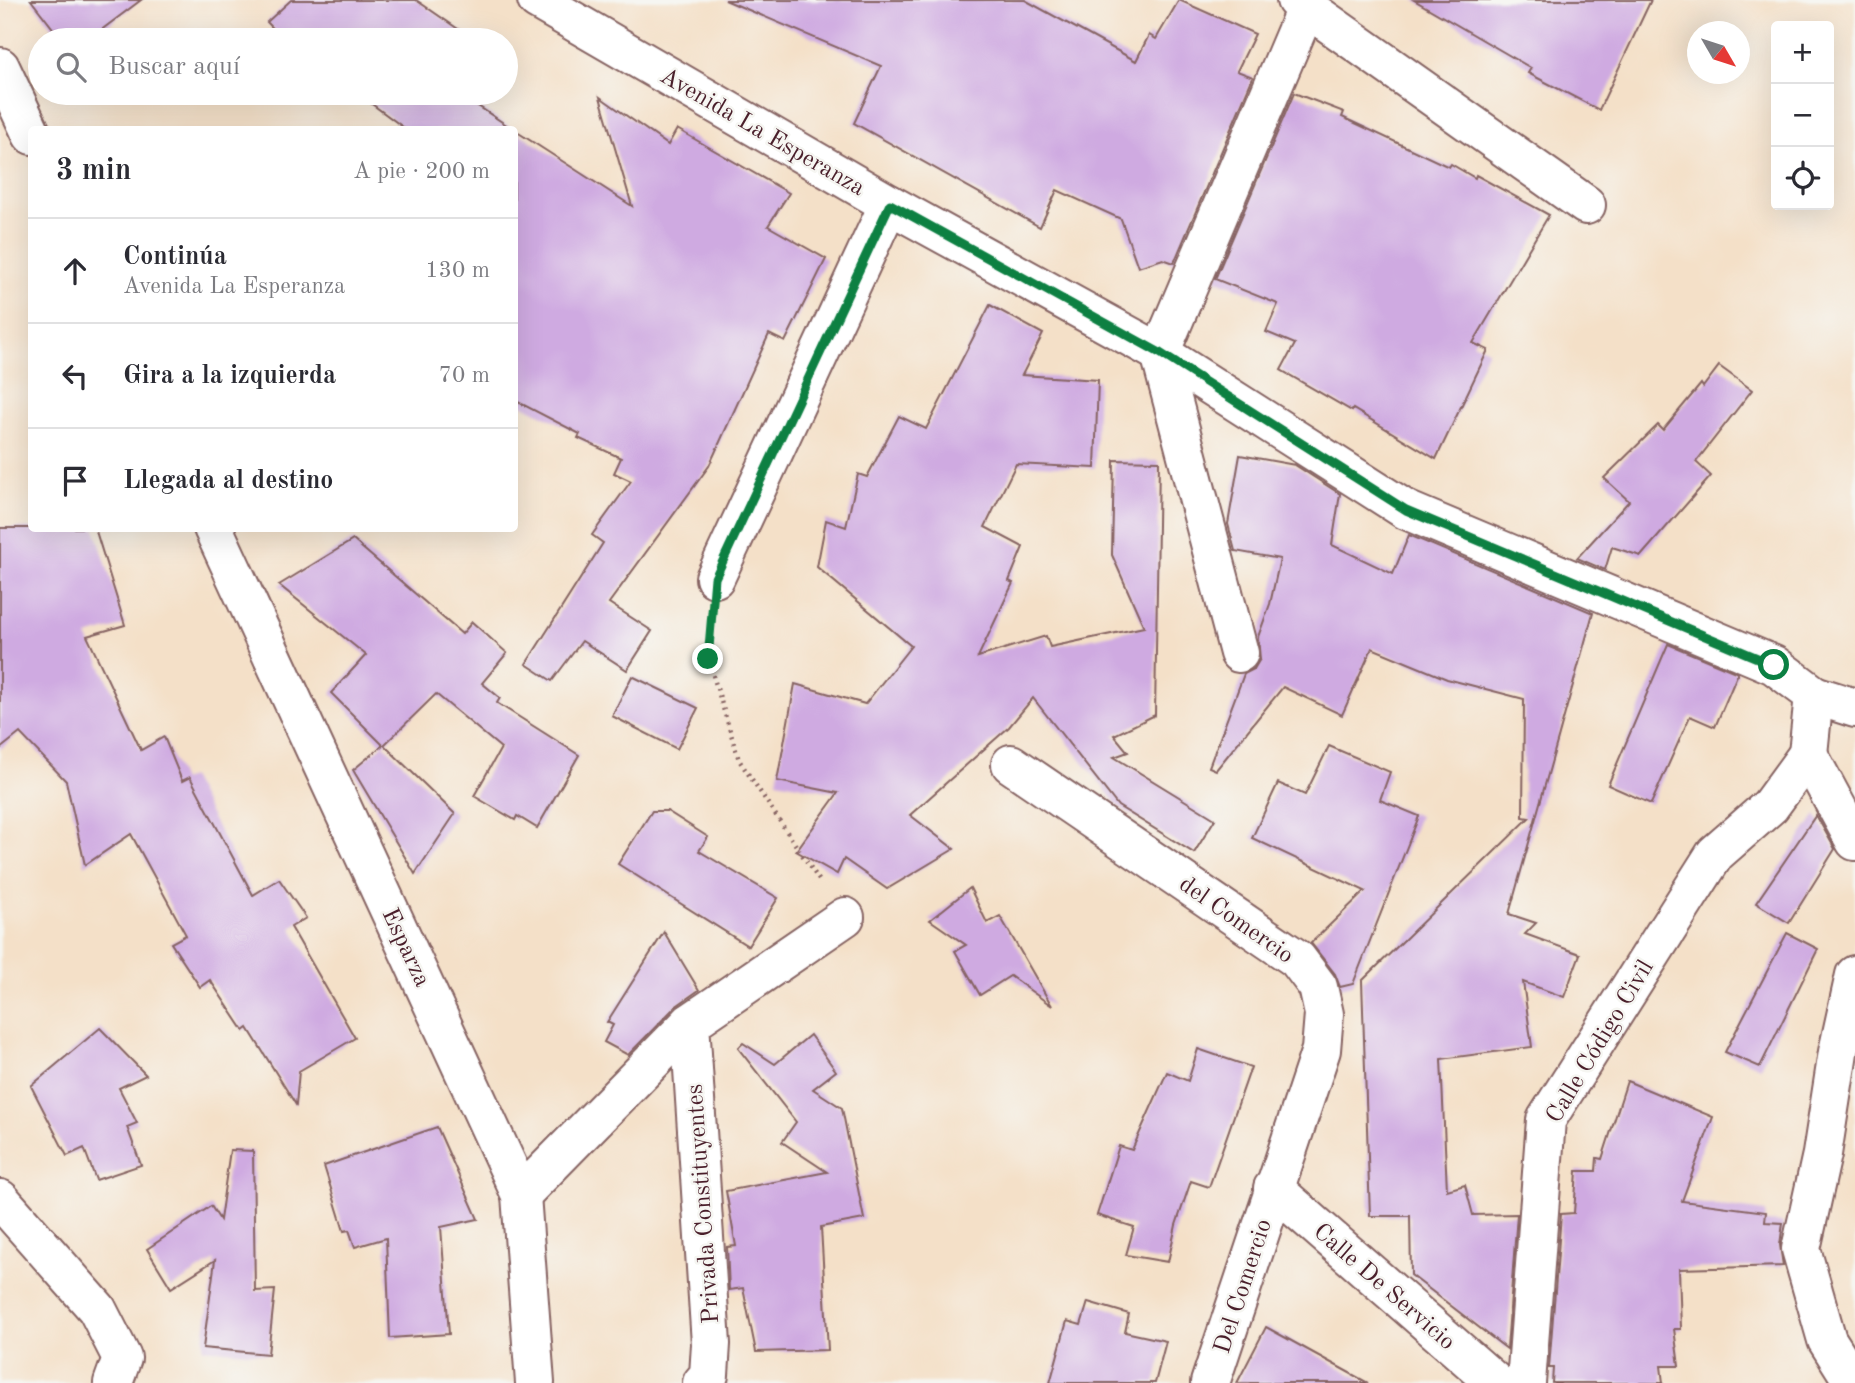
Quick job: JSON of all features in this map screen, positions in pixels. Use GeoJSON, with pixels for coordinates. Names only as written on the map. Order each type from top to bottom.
{"type":"FeatureCollection","features":[{"type":"Feature","properties":{"kind":"street","name":"Avenida La Esperanza"},"geometry":{"type":"LineString","coordinates":[[537,0],[890,204],[1160,353],[1406,510],[1774,665],[1814,695],[1855,708]]}},
{"type":"Feature","properties":{"kind":"street"},"geometry":{"type":"LineString","coordinates":[[1240,653],[1160,353],[1301,3],[1586,205]]}},
{"type":"Feature","properties":{"kind":"street"},"geometry":{"type":"LineString","coordinates":[[0,67],[28,126]]}},
{"type":"Feature","properties":{"kind":"street"},"geometry":{"type":"LineString","coordinates":[[715,578],[890,204]]}},
{"type":"Feature","properties":{"kind":"street","name":"Esparza"},"geometry":{"type":"LineString","coordinates":[[215,532],[521,1195],[535,1383]]}},
{"type":"Feature","properties":{"kind":"street"},"geometry":{"type":"LineString","coordinates":[[1814,695],[1808,754],[1855,841]]}},
{"type":"Feature","properties":{"kind":"street","name":"Calle Código Civil"},"geometry":{"type":"LineString","coordinates":[[1526,1383],[1546,1120],[1715,854],[1770,806],[1808,754]]}},
{"type":"Feature","properties":{"kind":"street","name":"del Comercio"},"geometry":{"type":"LineString","coordinates":[[1011,764],[1297,959],[1318,987],[1324,1014],[1321,1050],[1273,1188]]}},
{"type":"Feature","properties":{"kind":"street"},"geometry":{"type":"LineString","coordinates":[[521,1195],[690,1023],[845,917]]}},
{"type":"Feature","properties":{"kind":"street"},"geometry":{"type":"LineString","coordinates":[[1854,1383],[1827,1340],[1801,1249],[1822,1154],[1838,1052],[1855,975]]}},
{"type":"Feature","properties":{"kind":"street","name":"Privada Constituyentes"},"geometry":{"type":"LineString","coordinates":[[690,1023],[711,1345],[709,1375],[702,1383]]}},
{"type":"Feature","properties":{"kind":"street","name":"Del Comercio"},"geometry":{"type":"LineString","coordinates":[[1210,1383],[1273,1188]]}},
{"type":"Feature","properties":{"kind":"street","name":"Calle De Servicio"},"geometry":{"type":"LineString","coordinates":[[1273,1188],[1496,1383]]}},
{"type":"Feature","properties":{"kind":"street"},"geometry":{"type":"LineString","coordinates":[[0,1199],[97,1309],[122,1358],[113,1383]]}},
{"type":"Feature","properties":{"kind":"path"},"geometry":{"type":"LineString","coordinates":[[715,578],[708,659],[739,760],[845,917]]}},
{"type":"Feature","properties":{"kind":"building"},"geometry":{"type":"Polygon","coordinates":[[[31,0],[141,0],[104,28],[53,28],[31,0]]]}},
{"type":"Feature","properties":{"kind":"building"},"geometry":{"type":"Polygon","coordinates":[[[291,0],[416,0],[457,28],[273,28],[267,22],[291,0]]]}},
{"type":"Feature","properties":{"kind":"building"},"geometry":{"type":"Polygon","coordinates":[[[725,0],[1025,0],[1136,61],[1149,35],[1156,39],[1179,0],[1255,34],[1237,71],[1253,77],[1174,263],[1163,259],[1138,267],[1121,219],[1057,190],[1040,227],[854,123],[881,66],[725,0]]]}},
{"type":"Feature","properties":{"kind":"building"},"geometry":{"type":"Polygon","coordinates":[[[1414,0],[1651,0],[1599,110],[1528,73],[1531,68],[1414,0]]]}},
{"type":"Feature","properties":{"kind":"building"},"geometry":{"type":"Polygon","coordinates":[[[1294,93],[1344,112],[1342,117],[1449,167],[1451,164],[1475,178],[1476,175],[1549,215],[1473,343],[1488,350],[1436,459],[1281,370],[1295,344],[1266,332],[1278,304],[1215,279],[1294,93]]]}},
{"type":"Feature","properties":{"kind":"building"},"geometry":{"type":"Polygon","coordinates":[[[600,97],[668,145],[677,129],[789,193],[768,226],[826,259],[785,342],[769,334],[709,466],[609,603],[652,631],[627,670],[582,641],[552,681],[526,664],[603,543],[592,535],[631,481],[614,473],[621,458],[578,438],[580,434],[518,402],[518,133],[632,206],[600,97]]]}},
{"type":"Feature","properties":{"kind":"building"},"geometry":{"type":"Polygon","coordinates":[[[373,105],[476,105],[508,126],[402,126],[373,105]]]}},
{"type":"Feature","properties":{"kind":"building"},"geometry":{"type":"Polygon","coordinates":[[[990,305],[1043,334],[1022,375],[1098,380],[1095,468],[1016,464],[985,527],[1023,547],[1009,581],[1013,583],[978,657],[1046,636],[1050,647],[1144,627],[1112,555],[1114,460],[1159,461],[1155,715],[1114,735],[1128,752],[1114,757],[1215,819],[1194,853],[1118,806],[1033,698],[1009,727],[910,815],[954,849],[887,889],[844,859],[837,874],[796,851],[838,793],[777,781],[795,684],[865,704],[911,646],[817,567],[826,520],[846,527],[858,474],[867,477],[899,416],[926,429],[990,305]]]}},
{"type":"Feature","properties":{"kind":"building"},"geometry":{"type":"Polygon","coordinates":[[[1719,366],[1752,390],[1696,462],[1711,476],[1641,556],[1612,547],[1605,570],[1577,558],[1629,501],[1604,478],[1658,425],[1663,430],[1719,366]]]}},
{"type":"Feature","properties":{"kind":"building"},"geometry":{"type":"Polygon","coordinates":[[[1240,455],[1295,465],[1340,494],[1332,545],[1393,574],[1409,535],[1593,613],[1509,914],[1536,923],[1525,934],[1580,954],[1564,997],[1523,982],[1532,1047],[1441,1059],[1447,1190],[1465,1185],[1473,1215],[1517,1214],[1507,1349],[1411,1275],[1410,1216],[1370,1216],[1362,981],[1529,818],[1523,817],[1524,699],[1447,679],[1372,648],[1342,715],[1283,687],[1216,770],[1209,767],[1244,674],[1254,669],[1260,659],[1258,637],[1270,604],[1280,559],[1235,551],[1228,524],[1240,455]]]}},
{"type":"Feature","properties":{"kind":"building"},"geometry":{"type":"Polygon","coordinates":[[[0,528],[28,528],[28,532],[96,532],[125,625],[87,636],[141,750],[164,737],[182,781],[190,777],[253,895],[279,879],[306,918],[291,927],[355,1038],[299,1071],[296,1105],[248,1028],[244,1031],[210,980],[200,987],[171,943],[186,935],[131,834],[85,865],[66,781],[20,733],[0,749],[0,528]]]}},
{"type":"Feature","properties":{"kind":"building"},"geometry":{"type":"Polygon","coordinates":[[[353,540],[462,634],[472,622],[507,653],[482,683],[500,698],[497,703],[579,755],[537,828],[517,816],[515,820],[474,796],[501,748],[436,694],[384,745],[455,814],[415,874],[353,770],[383,745],[331,693],[366,655],[279,585],[353,540]]]}},
{"type":"Feature","properties":{"kind":"building"},"geometry":{"type":"Polygon","coordinates":[[[1668,644],[1738,673],[1715,727],[1690,716],[1651,804],[1608,785],[1668,644]]]}},
{"type":"Feature","properties":{"kind":"building"},"geometry":{"type":"Polygon","coordinates":[[[632,676],[698,708],[677,749],[612,716],[632,676]]]}},
{"type":"Feature","properties":{"kind":"building"},"geometry":{"type":"Polygon","coordinates":[[[1329,746],[1390,772],[1380,800],[1419,816],[1353,984],[1340,987],[1335,974],[1311,943],[1365,891],[1252,838],[1278,783],[1305,795],[1329,746]]]}},
{"type":"Feature","properties":{"kind":"building"},"geometry":{"type":"Polygon","coordinates":[[[652,811],[667,811],[708,837],[699,851],[778,898],[748,946],[618,864],[652,811]]]}},
{"type":"Feature","properties":{"kind":"building"},"geometry":{"type":"Polygon","coordinates":[[[1816,815],[1835,849],[1789,923],[1756,903],[1816,815]]]}},
{"type":"Feature","properties":{"kind":"building"},"geometry":{"type":"Polygon","coordinates":[[[970,888],[987,923],[1000,916],[1052,1006],[1010,976],[980,995],[955,951],[966,945],[930,920],[970,888]]]}},
{"type":"Feature","properties":{"kind":"building"},"geometry":{"type":"Polygon","coordinates":[[[664,932],[699,990],[675,1007],[628,1055],[604,1042],[613,1025],[607,1022],[664,932]]]}},
{"type":"Feature","properties":{"kind":"building"},"geometry":{"type":"Polygon","coordinates":[[[1787,933],[1818,949],[1760,1067],[1725,1052],[1787,933]]]}},
{"type":"Feature","properties":{"kind":"building"},"geometry":{"type":"Polygon","coordinates":[[[100,1028],[146,1075],[119,1088],[137,1123],[127,1127],[141,1165],[96,1180],[84,1148],[67,1156],[31,1086],[100,1028]]]}},
{"type":"Feature","properties":{"kind":"building"},"geometry":{"type":"Polygon","coordinates":[[[810,1035],[836,1071],[813,1089],[842,1108],[864,1219],[821,1227],[828,1350],[756,1352],[743,1288],[729,1290],[727,1247],[736,1246],[726,1191],[827,1172],[782,1142],[796,1122],[738,1048],[743,1043],[775,1064],[810,1035]]]}},
{"type":"Feature","properties":{"kind":"building"},"geometry":{"type":"Polygon","coordinates":[[[1198,1049],[1251,1067],[1209,1187],[1191,1181],[1176,1225],[1168,1262],[1126,1255],[1134,1227],[1097,1215],[1119,1146],[1132,1150],[1167,1072],[1188,1081],[1198,1049]]]}},
{"type":"Feature","properties":{"kind":"building"},"geometry":{"type":"Polygon","coordinates":[[[1627,1081],[1713,1117],[1682,1201],[1766,1212],[1765,1222],[1783,1223],[1780,1245],[1783,1266],[1679,1269],[1681,1329],[1674,1329],[1679,1366],[1661,1366],[1663,1383],[1552,1383],[1553,1368],[1549,1368],[1561,1214],[1574,1213],[1577,1171],[1596,1171],[1597,1158],[1602,1159],[1627,1081]]]}},
{"type":"Feature","properties":{"kind":"building"},"geometry":{"type":"Polygon","coordinates":[[[437,1127],[478,1219],[441,1227],[449,1334],[390,1338],[386,1238],[355,1247],[349,1230],[344,1231],[324,1166],[437,1127]]]}},
{"type":"Feature","properties":{"kind":"building"},"geometry":{"type":"Polygon","coordinates":[[[230,1150],[253,1151],[255,1291],[275,1290],[268,1354],[203,1348],[215,1260],[171,1288],[147,1249],[211,1206],[220,1220],[230,1150]]]}},
{"type":"Feature","properties":{"kind":"building"},"geometry":{"type":"Polygon","coordinates":[[[1088,1302],[1129,1314],[1125,1332],[1166,1341],[1155,1383],[1050,1383],[1067,1321],[1081,1325],[1088,1302]]]}},
{"type":"Feature","properties":{"kind":"building"},"geometry":{"type":"Polygon","coordinates":[[[1266,1327],[1368,1383],[1237,1383],[1266,1327]]]}},
{"type":"Feature","properties":{"kind":"route"},"geometry":{"type":"LineString","coordinates":[[708,659],[715,578],[890,204],[1160,353],[1406,510],[1774,665]]}}]}
